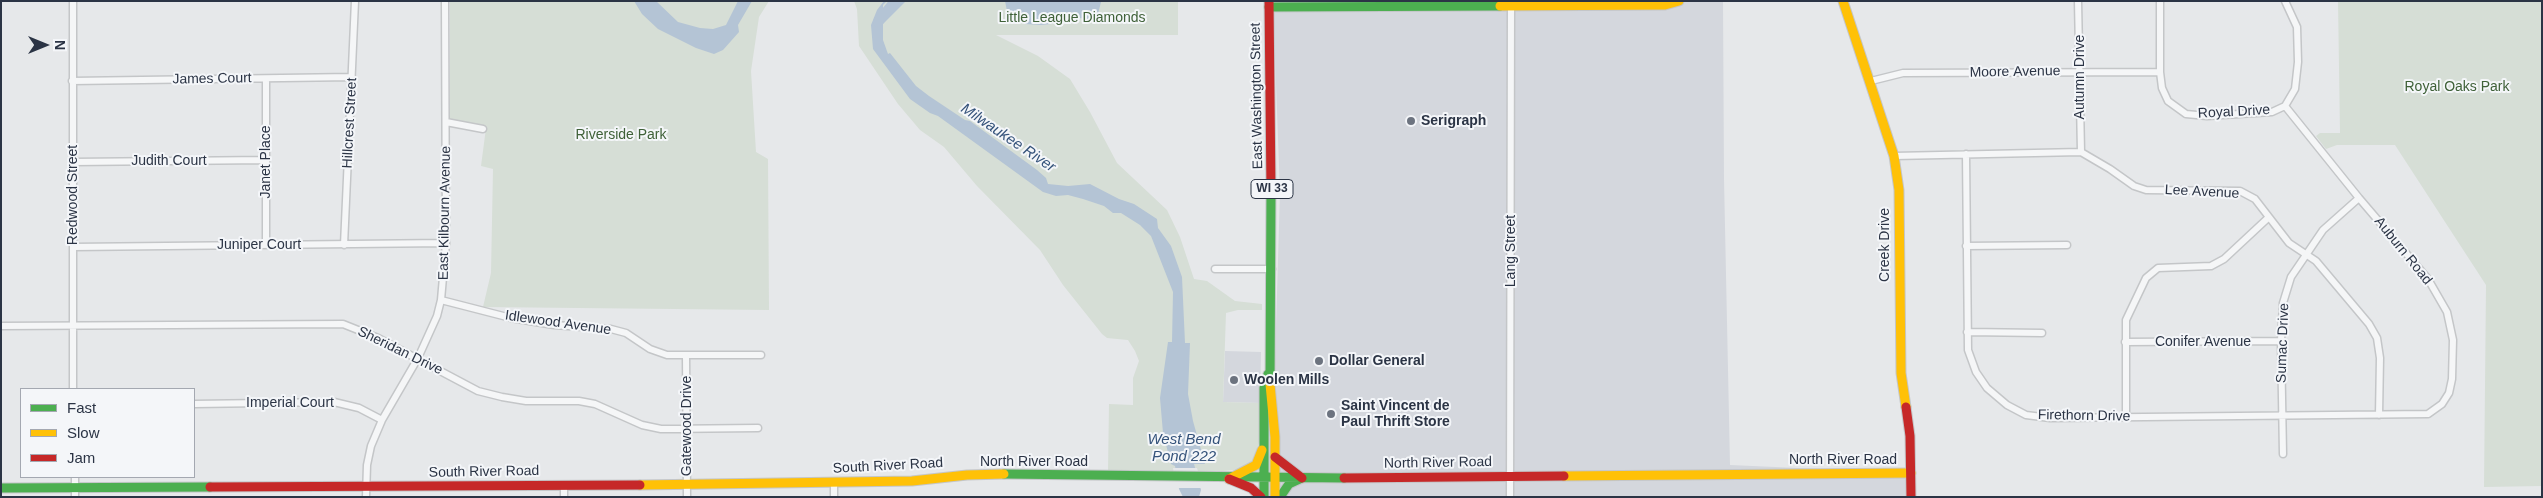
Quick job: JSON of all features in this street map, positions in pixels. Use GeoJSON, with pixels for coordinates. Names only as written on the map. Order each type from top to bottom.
{"type":"FeatureCollection","features":[{"type":"Feature","properties":{"kind":"street","name":"Redwood Street"},"geometry":{"type":"LineString","coordinates":[[73,1],[73,388]]}},
{"type":"Feature","properties":{"kind":"street","name":"Hillcrest Street"},"geometry":{"type":"LineString","coordinates":[[344,245],[354,1]]}},
{"type":"Feature","properties":{"kind":"street","name":"East Kilbourn Avenue"},"geometry":{"type":"LineString","coordinates":[[366,497],[371,446],[382,420],[418,358],[437,316],[445,276],[445,1]]}},
{"type":"Feature","properties":{"kind":"street"},"geometry":{"type":"LineString","coordinates":[[1269,4],[1665,5],[1680,1]]}},
{"type":"Feature","properties":{"kind":"street","name":"Creek Drive"},"geometry":{"type":"LineString","coordinates":[[1843,1],[1871,81],[1894,156],[1899,190],[1901,373],[1910,436],[1911,497]]}},
{"type":"Feature","properties":{"kind":"street","name":"Autumn Drive"},"geometry":{"type":"LineString","coordinates":[[2078,1],[2081,152]]}},
{"type":"Feature","properties":{"kind":"street","name":"Royal Drive"},"geometry":{"type":"LineString","coordinates":[[2160,1],[2160,72],[2162,88],[2168,101],[2186,114],[2207,116],[2272,112],[2285,106]]}},
{"type":"Feature","properties":{"kind":"street"},"geometry":{"type":"LineString","coordinates":[[2285,1],[2297,27],[2298,62],[2295,89],[2285,106]]}},
{"type":"Feature","properties":{"kind":"street","name":"East Washington Street"},"geometry":{"type":"LineString","coordinates":[[1269,4],[1272,269],[1269,371],[1272,389],[1275,497]]}},
{"type":"Feature","properties":{"kind":"street","name":"Lang Street"},"geometry":{"type":"LineString","coordinates":[[1510,497],[1511,5]]}},
{"type":"Feature","properties":{"kind":"street","name":"Moore Avenue"},"geometry":{"type":"LineString","coordinates":[[1871,81],[1903,73],[2160,72]]}},
{"type":"Feature","properties":{"kind":"street","name":"James Court"},"geometry":{"type":"LineString","coordinates":[[72,81],[352,77]]}},
{"type":"Feature","properties":{"kind":"street","name":"Janet Place"},"geometry":{"type":"LineString","coordinates":[[266,79],[266,245]]}},
{"type":"Feature","properties":{"kind":"street","name":"Auburn Road"},"geometry":{"type":"LineString","coordinates":[[2285,106],[2359,198],[2428,279],[2447,312],[2453,340],[2452,379],[2449,393],[2442,404],[2428,414]]}},
{"type":"Feature","properties":{"kind":"street"},"geometry":{"type":"LineString","coordinates":[[446,122],[483,130]]}},
{"type":"Feature","properties":{"kind":"street"},"geometry":{"type":"LineString","coordinates":[[1894,156],[2081,152]]}},
{"type":"Feature","properties":{"kind":"street","name":"Lee Avenue"},"geometry":{"type":"LineString","coordinates":[[2081,152],[2134,186],[2146,190],[2240,191],[2255,199],[2290,244],[2305,256],[2316,261],[2369,324],[2377,338],[2380,358],[2379,415]]}},
{"type":"Feature","properties":{"kind":"street","name":"Firethorn Drive"},"geometry":{"type":"LineString","coordinates":[[1966,154],[1968,350],[1976,372],[1988,388],[2007,405],[2026,415],[2050,418],[2428,414]]}},
{"type":"Feature","properties":{"kind":"street","name":"Judith Court"},"geometry":{"type":"LineString","coordinates":[[73,162],[266,160]]}},
{"type":"Feature","properties":{"kind":"street","name":"Sumac Drive"},"geometry":{"type":"LineString","coordinates":[[2283,454],[2281,341],[2283,303],[2291,278],[2305,256],[2324,230],[2359,198]]}},
{"type":"Feature","properties":{"kind":"street"},"geometry":{"type":"LineString","coordinates":[[2126,417],[2126,320],[2146,278],[2158,268],[2211,266],[2224,260],[2268,218]]}},
{"type":"Feature","properties":{"kind":"street","name":"Juniper Court"},"geometry":{"type":"LineString","coordinates":[[73,247],[446,243]]}},
{"type":"Feature","properties":{"kind":"street"},"geometry":{"type":"LineString","coordinates":[[1966,246],[2067,245]]}},
{"type":"Feature","properties":{"kind":"street"},"geometry":{"type":"LineString","coordinates":[[1215,269],[1272,269]]}},
{"type":"Feature","properties":{"kind":"street","name":"Idlewood Avenue"},"geometry":{"type":"LineString","coordinates":[[441,300],[511,318],[554,325],[611,329],[626,333],[650,349],[667,355],[761,355]]}},
{"type":"Feature","properties":{"kind":"street","name":"Sheridan Drive"},"geometry":{"type":"LineString","coordinates":[[1,326],[343,324],[378,338],[478,391],[526,401],[579,401],[596,404],[642,425],[661,429],[758,428]]}},
{"type":"Feature","properties":{"kind":"street"},"geometry":{"type":"LineString","coordinates":[[1967,332],[2042,333]]}},
{"type":"Feature","properties":{"kind":"street","name":"Conifer Avenue"},"geometry":{"type":"LineString","coordinates":[[2125,342],[2281,341]]}},
{"type":"Feature","properties":{"kind":"street","name":"Gatewood Drive"},"geometry":{"type":"LineString","coordinates":[[686,355],[687,497]]}},
{"type":"Feature","properties":{"kind":"street","name":"East Washington Street"},"geometry":{"type":"LineString","coordinates":[[1262,497],[1264,479],[1264,388],[1269,371]]}},
{"type":"Feature","properties":{"kind":"street","name":"Imperial Court"},"geometry":{"type":"LineString","coordinates":[[195,404],[334,402],[359,408],[382,420]]}},
{"type":"Feature","properties":{"kind":"street"},"geometry":{"type":"LineString","coordinates":[[1229,479],[1254,466],[1264,447]]}},
{"type":"Feature","properties":{"kind":"street"},"geometry":{"type":"LineString","coordinates":[[1275,457],[1302,478],[1289,484],[1280,497]]}},
{"type":"Feature","properties":{"kind":"street","name":"North River Road"},"geometry":{"type":"LineString","coordinates":[[967,475],[1075,474],[1171,479],[1275,479],[1510,475],[1911,473]]}},
{"type":"Feature","properties":{"kind":"street","name":"South River Road"},"geometry":{"type":"LineString","coordinates":[[1,488],[75,492],[564,484],[688,485],[912,481],[967,475]]}},
{"type":"Feature","properties":{"kind":"street"},"geometry":{"type":"LineString","coordinates":[[75,478],[75,492]]}},
{"type":"Feature","properties":{"kind":"street"},"geometry":{"type":"LineString","coordinates":[[1229,479],[1251,488],[1262,497]]}},
{"type":"Feature","properties":{"kind":"street"},"geometry":{"type":"LineString","coordinates":[[834,482],[834,497]]}},
{"type":"Feature","properties":{"kind":"street"},"geometry":{"type":"LineString","coordinates":[[564,484],[564,497]]}},
{"type":"Feature","properties":{"kind":"shaded area"},"geometry":{"type":"Polygon","coordinates":[[[1273,1],[1723,1],[1724,179],[1730,465],[1911,473],[1910,497],[1276,497],[1275,360],[1280,193],[1273,1]]]}},
{"type":"Feature","properties":{"kind":"shaded area"},"geometry":{"type":"Polygon","coordinates":[[[1225,351],[1261,352],[1260,403],[1223,402],[1225,351]]]}},
{"type":"Feature","properties":{"kind":"green space","name":"Riverside Park"},"geometry":{"type":"Polygon","coordinates":[[[450,1],[769,1],[759,17],[751,71],[756,152],[768,159],[769,310],[483,307],[491,273],[493,169],[481,166],[486,128],[450,119],[450,1]]]}},
{"type":"Feature","properties":{"kind":"green space","name":"Little League Diamonds"},"geometry":{"type":"Polygon","coordinates":[[[854,1],[1178,1],[1178,35],[996,35],[1038,56],[1070,79],[1117,163],[1167,210],[1180,237],[1194,279],[1207,281],[1235,301],[1262,304],[1262,310],[1238,310],[1226,313],[1223,402],[1260,403],[1259,442],[1254,461],[1243,469],[1213,472],[1108,471],[1109,404],[1133,405],[1133,378],[1139,361],[1135,351],[1128,340],[1107,338],[1102,334],[1063,285],[1040,250],[977,186],[944,147],[920,130],[898,104],[859,46],[857,9],[854,1]]]}},
{"type":"Feature","properties":{"kind":"green space","name":"Royal Oaks Park"},"geometry":{"type":"Polygon","coordinates":[[[2338,1],[2542,1],[2542,486],[2484,487],[2486,285],[2395,145],[2337,145],[2326,149],[2316,136],[2320,133],[2340,133],[2338,1]]]}},
{"type":"Feature","properties":{"kind":"water"},"geometry":{"type":"Polygon","coordinates":[[[634,1],[656,1],[678,22],[700,28],[713,29],[726,25],[738,1],[752,1],[738,25],[739,32],[723,50],[714,54],[696,48],[658,29],[642,14],[634,1]]]}},
{"type":"Feature","properties":{"kind":"water","name":"West Bend Pond 222"},"geometry":{"type":"Polygon","coordinates":[[[884,1],[887,1],[883,5],[883,11],[886,13],[894,4],[893,1],[906,1],[883,24],[883,40],[888,54],[890,53],[916,86],[965,120],[970,121],[1037,170],[1046,178],[1048,184],[1068,186],[1090,184],[1119,199],[1134,204],[1157,219],[1158,228],[1171,246],[1182,277],[1185,343],[1190,343],[1188,394],[1193,421],[1205,464],[1194,464],[1201,490],[1199,497],[1183,497],[1179,489],[1175,466],[1171,464],[1163,433],[1160,398],[1168,342],[1172,342],[1173,292],[1151,236],[1140,225],[1121,213],[1113,213],[1104,206],[1068,195],[1056,196],[1043,192],[938,116],[930,113],[910,99],[873,49],[871,25],[877,10],[884,1]]]}},
{"type":"Feature","properties":{"kind":"water"},"geometry":{"type":"Polygon","coordinates":[[[1005,1],[1101,2],[1098,14],[1089,19],[1079,18],[1071,12],[1051,24],[1041,25],[1025,24],[1013,20],[1007,11],[1005,1]]]}},
{"type":"Feature","properties":{"kind":"pier"},"geometry":{"type":"Polygon","coordinates":[[[1173,468],[1197,468],[1203,488],[1176,488],[1173,468]]]}},
{"type":"Feature","properties":{"kind":"waterway","name":"Milwaukee River"},"geometry":{"type":"LineString","coordinates":[[878,22],[895,1]]}},
{"type":"Feature","properties":{"kind":"traffic: fast"},"geometry":{"type":"LineString","coordinates":[[1269,7],[1500,6]]}},
{"type":"Feature","properties":{"kind":"traffic: fast"},"geometry":{"type":"LineString","coordinates":[[1270,384],[1271,190]]}},
{"type":"Feature","properties":{"kind":"traffic: fast"},"geometry":{"type":"LineString","coordinates":[[1264,497],[1264,388],[1268,374]]}},
{"type":"Feature","properties":{"kind":"traffic: fast"},"geometry":{"type":"LineString","coordinates":[[1004,474],[1344,478]]}},
{"type":"Feature","properties":{"kind":"traffic: fast"},"geometry":{"type":"LineString","coordinates":[[1280,497],[1289,484],[1302,478]]}},
{"type":"Feature","properties":{"kind":"traffic: fast"},"geometry":{"type":"LineString","coordinates":[[1,488],[210,487]]}},
{"type":"Feature","properties":{"kind":"traffic: slow"},"geometry":{"type":"LineString","coordinates":[[1500,6],[1665,5],[1679,1]]}},
{"type":"Feature","properties":{"kind":"traffic: slow"},"geometry":{"type":"LineString","coordinates":[[1843,1],[1894,156],[1899,190],[1901,373],[1906,407]]}},
{"type":"Feature","properties":{"kind":"traffic: slow"},"geometry":{"type":"LineString","coordinates":[[1270,384],[1275,437],[1275,497]]}},
{"type":"Feature","properties":{"kind":"traffic: slow"},"geometry":{"type":"LineString","coordinates":[[1229,479],[1256,465],[1262,450]]}},
{"type":"Feature","properties":{"kind":"traffic: slow"},"geometry":{"type":"LineString","coordinates":[[1564,476],[1911,473]]}},
{"type":"Feature","properties":{"kind":"traffic: slow"},"geometry":{"type":"LineString","coordinates":[[640,485],[912,481],[967,475],[1004,474]]}},
{"type":"Feature","properties":{"kind":"traffic: jam"},"geometry":{"type":"LineString","coordinates":[[1269,1],[1271,190]]}},
{"type":"Feature","properties":{"kind":"traffic: jam"},"geometry":{"type":"LineString","coordinates":[[1906,407],[1910,436],[1911,497]]}},
{"type":"Feature","properties":{"kind":"traffic: jam"},"geometry":{"type":"LineString","coordinates":[[1275,457],[1302,478]]}},
{"type":"Feature","properties":{"kind":"traffic: jam"},"geometry":{"type":"LineString","coordinates":[[1344,478],[1564,476]]}},
{"type":"Feature","properties":{"kind":"traffic: jam"},"geometry":{"type":"LineString","coordinates":[[1229,479],[1251,488],[1261,497]]}},
{"type":"Feature","properties":{"kind":"traffic: jam"},"geometry":{"type":"LineString","coordinates":[[210,487],[640,485]]}},
{"type":"Feature","properties":{"kind":"place","name":"Serigraph"},"geometry":{"type":"Point","coordinates":[1411,121]}},
{"type":"Feature","properties":{"kind":"place","name":"Dollar General"},"geometry":{"type":"Point","coordinates":[1319,361]}},
{"type":"Feature","properties":{"kind":"place","name":"Woolen Mills"},"geometry":{"type":"Point","coordinates":[1234,380]}},
{"type":"Feature","properties":{"kind":"place","name":"Saint Vincent de Paul Thrift Store"},"geometry":{"type":"Point","coordinates":[1331,414]}}]}
